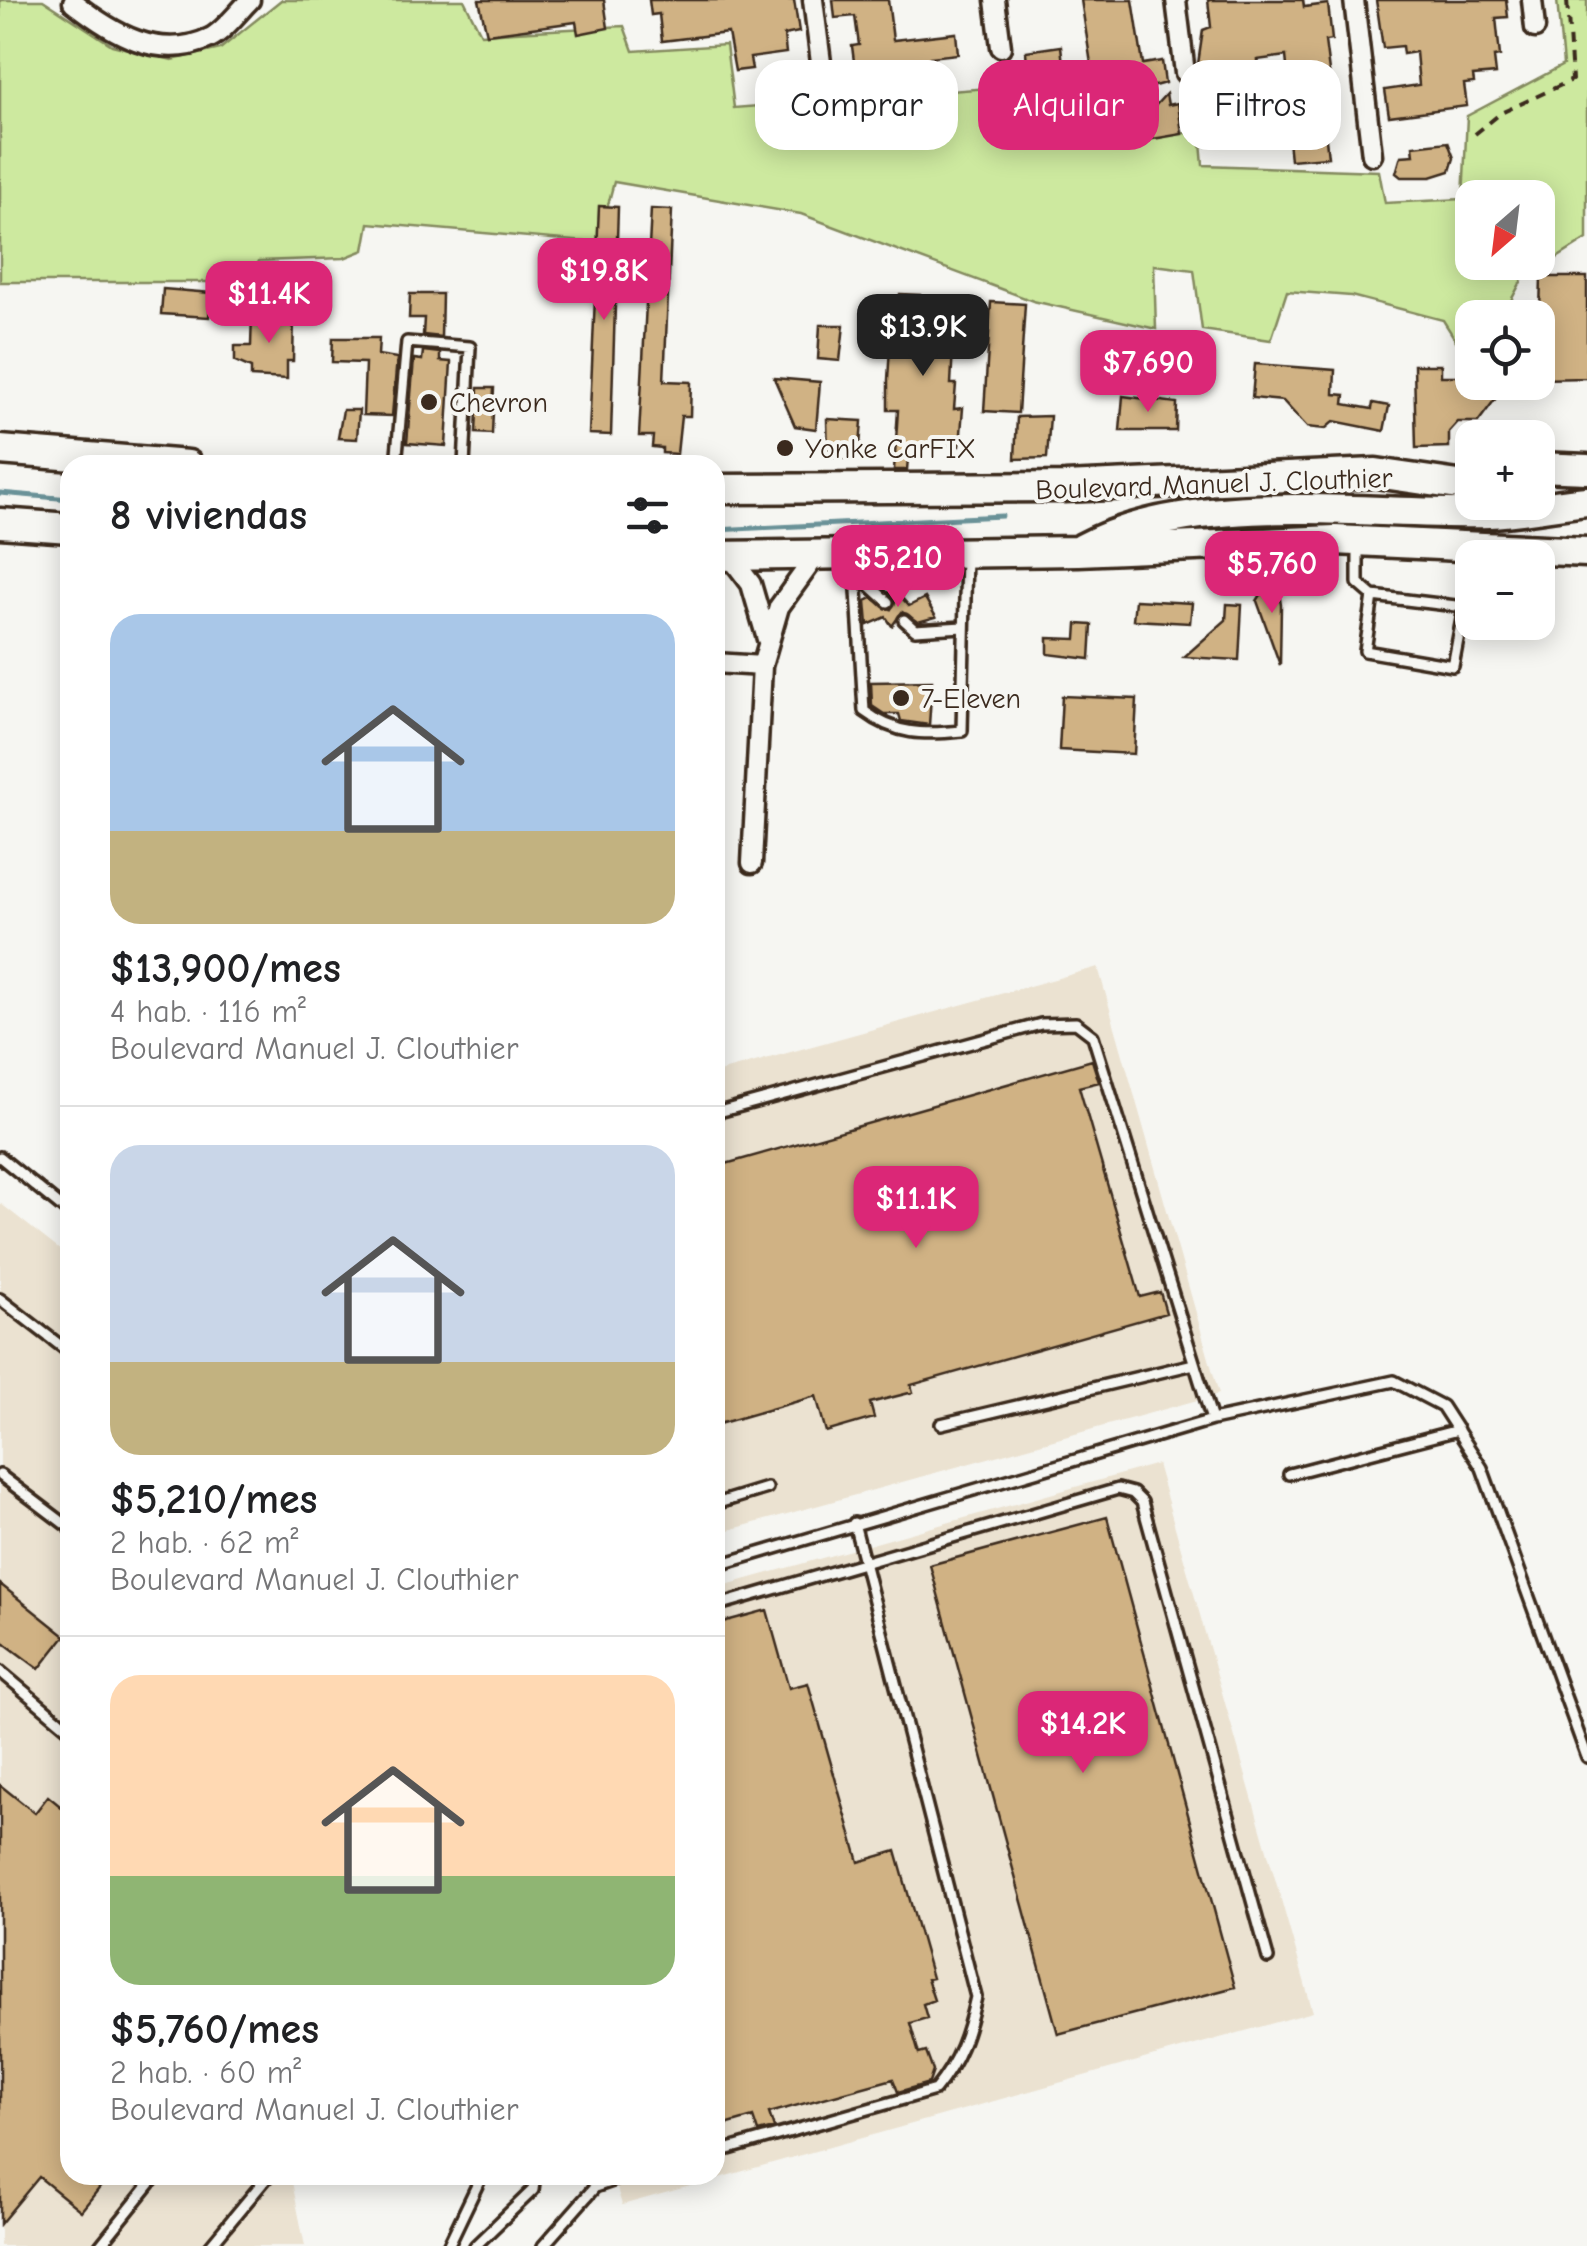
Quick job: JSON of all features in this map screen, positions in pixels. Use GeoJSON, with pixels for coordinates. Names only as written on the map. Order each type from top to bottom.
{"type":"FeatureCollection","features":[{"type":"Feature","properties":{"kind":"main road"},"geometry":{"type":"LineString","coordinates":[[0,450],[63,455]]}},
{"type":"Feature","properties":{"kind":"main road"},"geometry":{"type":"LineString","coordinates":[[1555,468],[1587,469]]}},
{"type":"Feature","properties":{"kind":"main road"},"geometry":{"type":"LineString","coordinates":[[1376,473],[1455,469]]}},
{"type":"Feature","properties":{"kind":"main road","name":"Boulevard Manuel J. Clouthier"},"geometry":{"type":"LineString","coordinates":[[725,489],[1065,487],[1376,473],[1455,484]]}},
{"type":"Feature","properties":{"kind":"main road"},"geometry":{"type":"LineString","coordinates":[[1555,503],[1587,501]]}},
{"type":"Feature","properties":{"kind":"main road"},"geometry":{"type":"LineString","coordinates":[[1555,506],[1587,516]]}},
{"type":"Feature","properties":{"kind":"main road"},"geometry":{"type":"LineString","coordinates":[[1078,550],[1118,529],[1194,517],[1406,508],[1455,511]]}},
{"type":"Feature","properties":{"kind":"main road"},"geometry":{"type":"LineString","coordinates":[[0,523],[60,527]]}},
{"type":"Feature","properties":{"kind":"main road"},"geometry":{"type":"LineString","coordinates":[[725,556],[839,560],[966,552],[1358,541],[1455,553]]}},
{"type":"Feature","properties":{"kind":"main road"},"geometry":{"type":"LineString","coordinates":[[1555,553],[1587,552]]}},
{"type":"Feature","properties":{"kind":"street"},"geometry":{"type":"LineString","coordinates":[[73,2],[114,34],[171,49],[212,38],[250,0]]}},
{"type":"Feature","properties":{"kind":"street"},"geometry":{"type":"LineString","coordinates":[[813,0],[821,60]]}},
{"type":"Feature","properties":{"kind":"street"},"geometry":{"type":"LineString","coordinates":[[995,0],[1001,46]]}},
{"type":"Feature","properties":{"kind":"street"},"geometry":{"type":"LineString","coordinates":[[1176,0],[1183,60]]}},
{"type":"Feature","properties":{"kind":"street"},"geometry":{"type":"LineString","coordinates":[[1354,0],[1372,154]]}},
{"type":"Feature","properties":{"kind":"street"},"geometry":{"type":"LineString","coordinates":[[1532,0],[1535,28]]}},
{"type":"Feature","properties":{"kind":"street"},"geometry":{"type":"LineString","coordinates":[[725,559],[751,584],[768,644]]}},
{"type":"Feature","properties":{"kind":"street"},"geometry":{"type":"LineString","coordinates":[[752,863],[762,666],[768,644],[779,607],[839,560]]}},
{"type":"Feature","properties":{"kind":"street"},"geometry":{"type":"LineString","coordinates":[[725,664],[762,666]]}},
{"type":"Feature","properties":{"kind":"lane"},"geometry":{"type":"LineString","coordinates":[[397,455],[407,342],[470,348],[465,455]]}},
{"type":"Feature","properties":{"kind":"lane"},"geometry":{"type":"LineString","coordinates":[[1358,541],[1358,583],[1373,596],[1455,606]]}},
{"type":"Feature","properties":{"kind":"lane"},"geometry":{"type":"LineString","coordinates":[[839,560],[864,711],[888,729],[923,735],[962,732],[966,552]]}},
{"type":"Feature","properties":{"kind":"lane"},"geometry":{"type":"LineString","coordinates":[[839,560],[888,602]]}},
{"type":"Feature","properties":{"kind":"lane"},"geometry":{"type":"LineString","coordinates":[[1373,596],[1365,651],[1453,666],[1458,640]]}},
{"type":"Feature","properties":{"kind":"lane"},"geometry":{"type":"LineString","coordinates":[[904,620],[915,630],[963,627]]}},
{"type":"Feature","properties":{"kind":"lane"},"geometry":{"type":"LineString","coordinates":[[725,1110],[1042,1024],[1076,1022],[1093,1036],[1212,1420]]}},
{"type":"Feature","properties":{"kind":"lane"},"geometry":{"type":"LineString","coordinates":[[0,1158],[60,1206]]}},
{"type":"Feature","properties":{"kind":"lane"},"geometry":{"type":"LineString","coordinates":[[0,1299],[60,1345]]}},
{"type":"Feature","properties":{"kind":"lane"},"geometry":{"type":"LineString","coordinates":[[941,1424],[1194,1364]]}},
{"type":"Feature","properties":{"kind":"lane"},"geometry":{"type":"LineString","coordinates":[[725,1563],[1212,1420],[1394,1382],[1442,1406],[1482,1468],[1587,1757]]}},
{"type":"Feature","properties":{"kind":"lane"},"geometry":{"type":"LineString","coordinates":[[1289,1474],[1458,1430]]}},
{"type":"Feature","properties":{"kind":"lane"},"geometry":{"type":"LineString","coordinates":[[0,1475],[60,1520]]}},
{"type":"Feature","properties":{"kind":"lane"},"geometry":{"type":"LineString","coordinates":[[725,1501],[767,1488]]}},
{"type":"Feature","properties":{"kind":"lane"},"geometry":{"type":"LineString","coordinates":[[725,1603],[866,1566],[1118,1489],[1134,1493],[1142,1502],[1268,1958]]}},
{"type":"Feature","properties":{"kind":"lane"},"geometry":{"type":"LineString","coordinates":[[725,2150],[934,2090],[955,2065],[969,2030],[976,1996],[854,1523]]}},
{"type":"Feature","properties":{"kind":"lane"},"geometry":{"type":"LineString","coordinates":[[0,1671],[60,1722]]}},
{"type":"Feature","properties":{"kind":"lane"},"geometry":{"type":"LineString","coordinates":[[100,2246],[148,2185]]}},
{"type":"Feature","properties":{"kind":"lane"},"geometry":{"type":"LineString","coordinates":[[210,2246],[260,2185]]}},
{"type":"Feature","properties":{"kind":"lane"},"geometry":{"type":"LineString","coordinates":[[448,2246],[477,2185]]}},
{"type":"Feature","properties":{"kind":"lane"},"geometry":{"type":"LineString","coordinates":[[474,2246],[533,2190],[534,2185]]}},
{"type":"Feature","properties":{"kind":"lane"},"geometry":{"type":"LineString","coordinates":[[543,2246],[594,2187],[600,2185]]}},
{"type":"Feature","properties":{"kind":"path"},"geometry":{"type":"LineString","coordinates":[[1474,134],[1502,112],[1572,80],[1567,0]]}},
{"type":"Feature","properties":{"kind":"shaded area"},"geometry":{"type":"Polygon","coordinates":[[[1098,967],[1219,1394],[725,1531],[725,1070],[1098,967]]]}},
{"type":"Feature","properties":{"kind":"shaded area"},"geometry":{"type":"Polygon","coordinates":[[[0,1203],[60,1250],[60,2185],[293,2185],[305,2246],[0,2246],[0,1203]]]}},
{"type":"Feature","properties":{"kind":"shaded area"},"geometry":{"type":"Polygon","coordinates":[[[1157,1464],[1313,2012],[725,2176],[725,1585],[1157,1464]]]}},
{"type":"Feature","properties":{"kind":"shaded area"},"geometry":{"type":"Polygon","coordinates":[[[616,2185],[694,2185],[622,2205],[616,2185]]]}},
{"type":"Feature","properties":{"kind":"green space"},"geometry":{"type":"Polygon","coordinates":[[[0,0],[43,0],[112,45],[172,60],[220,49],[281,0],[464,0],[481,34],[624,26],[633,51],[726,45],[734,108],[755,106],[755,150],[958,150],[958,90],[978,89],[978,150],[1159,150],[1159,135],[1179,133],[1179,150],[1202,150],[1203,165],[1379,171],[1385,203],[1455,199],[1455,280],[1522,280],[1511,300],[1455,300],[1455,339],[1443,320],[1351,296],[1287,291],[1271,340],[1202,330],[1194,270],[1154,265],[1156,329],[1033,301],[801,214],[614,182],[598,243],[369,223],[364,250],[344,258],[259,261],[251,282],[0,282],[0,0]]]}},
{"type":"Feature","properties":{"kind":"green space"},"geometry":{"type":"Polygon","coordinates":[[[1557,0],[1587,0],[1587,239],[1555,259],[1555,180],[1464,180],[1467,116],[1563,65],[1557,0]]]}},
{"type":"Feature","properties":{"kind":"building"},"geometry":{"type":"Polygon","coordinates":[[[479,0],[604,0],[608,28],[578,34],[576,22],[487,34],[479,0]]]}},
{"type":"Feature","properties":{"kind":"building"},"geometry":{"type":"Polygon","coordinates":[[[649,0],[794,0],[799,32],[784,35],[786,53],[750,58],[752,69],[735,71],[728,33],[662,41],[659,14],[651,15],[649,0]]]}},
{"type":"Feature","properties":{"kind":"building"},"geometry":{"type":"Polygon","coordinates":[[[833,0],[888,0],[893,40],[956,33],[958,54],[930,60],[854,60],[852,46],[859,45],[855,16],[835,18],[833,0]]]}},
{"type":"Feature","properties":{"kind":"building"},"geometry":{"type":"Polygon","coordinates":[[[1081,0],[1133,0],[1142,60],[1090,60],[1081,0]]]}},
{"type":"Feature","properties":{"kind":"building"},"geometry":{"type":"Polygon","coordinates":[[[1208,0],[1303,0],[1304,7],[1328,4],[1332,40],[1325,41],[1327,60],[1286,60],[1286,56],[1199,60],[1203,30],[1211,27],[1208,0]]]}},
{"type":"Feature","properties":{"kind":"building"},"geometry":{"type":"Polygon","coordinates":[[[1376,0],[1506,0],[1508,17],[1496,18],[1500,56],[1494,57],[1496,74],[1473,76],[1474,83],[1464,84],[1467,106],[1389,116],[1385,90],[1419,85],[1416,52],[1403,54],[1402,46],[1383,48],[1376,0]]]}},
{"type":"Feature","properties":{"kind":"building"},"geometry":{"type":"Polygon","coordinates":[[[1061,46],[1063,60],[1027,60],[1026,51],[1061,46]]]}},
{"type":"Feature","properties":{"kind":"building"},"geometry":{"type":"Polygon","coordinates":[[[1159,61],[1162,61],[1165,83],[1159,85],[1159,61]]]}},
{"type":"Feature","properties":{"kind":"building"},"geometry":{"type":"Polygon","coordinates":[[[1166,94],[1168,105],[1178,103],[1179,135],[1159,138],[1159,102],[1166,94]]]}},
{"type":"Feature","properties":{"kind":"building"},"geometry":{"type":"Polygon","coordinates":[[[1448,142],[1454,158],[1450,171],[1431,177],[1401,177],[1396,173],[1401,156],[1414,155],[1413,146],[1448,142]]]}},
{"type":"Feature","properties":{"kind":"building"},"geometry":{"type":"Polygon","coordinates":[[[1289,150],[1327,150],[1328,157],[1290,160],[1289,150]]]}},
{"type":"Feature","properties":{"kind":"building"},"geometry":{"type":"Polygon","coordinates":[[[599,206],[618,207],[611,435],[589,434],[599,206]]]}},
{"type":"Feature","properties":{"kind":"building"},"geometry":{"type":"Polygon","coordinates":[[[651,209],[672,210],[664,381],[691,382],[690,416],[681,416],[677,454],[662,453],[662,448],[652,447],[653,436],[639,436],[651,209]]]}},
{"type":"Feature","properties":{"kind":"building"},"geometry":{"type":"Polygon","coordinates":[[[1587,277],[1587,378],[1555,379],[1555,300],[1540,300],[1541,280],[1587,277]]]}},
{"type":"Feature","properties":{"kind":"building"},"geometry":{"type":"Polygon","coordinates":[[[163,289],[211,293],[209,317],[161,314],[163,289]]]}},
{"type":"Feature","properties":{"kind":"building"},"geometry":{"type":"Polygon","coordinates":[[[410,294],[442,294],[441,337],[423,335],[424,318],[409,318],[410,294]]]}},
{"type":"Feature","properties":{"kind":"building"},"geometry":{"type":"Polygon","coordinates":[[[900,294],[920,295],[920,309],[955,311],[951,384],[956,384],[954,409],[963,408],[960,446],[909,446],[907,470],[894,470],[898,410],[888,410],[891,330],[897,330],[900,294]]]}},
{"type":"Feature","properties":{"kind":"building"},"geometry":{"type":"Polygon","coordinates":[[[991,302],[1025,304],[1018,413],[984,411],[991,302]]]}},
{"type":"Feature","properties":{"kind":"building"},"geometry":{"type":"Polygon","coordinates":[[[252,314],[294,315],[293,361],[287,361],[287,379],[251,377],[251,368],[235,361],[235,346],[251,346],[252,314]]]}},
{"type":"Feature","properties":{"kind":"building"},"geometry":{"type":"Polygon","coordinates":[[[820,325],[844,325],[840,361],[818,359],[820,325]]]}},
{"type":"Feature","properties":{"kind":"building"},"geometry":{"type":"Polygon","coordinates":[[[333,338],[379,338],[378,355],[397,358],[392,416],[363,415],[365,363],[332,362],[333,338]]]}},
{"type":"Feature","properties":{"kind":"building","name":"Chevron"},"geometry":{"type":"Polygon","coordinates":[[[423,351],[440,353],[440,361],[451,362],[446,446],[407,443],[414,359],[422,360],[423,351]]]}},
{"type":"Feature","properties":{"kind":"building"},"geometry":{"type":"Polygon","coordinates":[[[1255,364],[1335,370],[1334,394],[1345,395],[1344,404],[1372,409],[1373,403],[1389,406],[1384,431],[1334,421],[1325,429],[1307,427],[1283,401],[1252,398],[1255,364]]]}},
{"type":"Feature","properties":{"kind":"building"},"geometry":{"type":"Polygon","coordinates":[[[1414,365],[1441,365],[1441,376],[1455,376],[1455,400],[1494,400],[1480,420],[1455,420],[1449,432],[1449,447],[1416,448],[1414,365]]]}},
{"type":"Feature","properties":{"kind":"building"},"geometry":{"type":"Polygon","coordinates":[[[774,378],[820,382],[816,429],[795,426],[774,378]]]}},
{"type":"Feature","properties":{"kind":"building"},"geometry":{"type":"Polygon","coordinates":[[[478,388],[494,388],[492,434],[476,433],[478,388]]]}},
{"type":"Feature","properties":{"kind":"building"},"geometry":{"type":"Polygon","coordinates":[[[1123,396],[1177,403],[1176,431],[1120,431],[1123,396]]]}},
{"type":"Feature","properties":{"kind":"building"},"geometry":{"type":"Polygon","coordinates":[[[343,410],[359,410],[357,439],[338,438],[343,410]]]}},
{"type":"Feature","properties":{"kind":"building"},"geometry":{"type":"Polygon","coordinates":[[[1050,416],[1047,458],[1015,459],[1017,417],[1050,416]]]}},
{"type":"Feature","properties":{"kind":"building"},"geometry":{"type":"Polygon","coordinates":[[[827,419],[862,421],[859,460],[828,457],[827,419]]]}},
{"type":"Feature","properties":{"kind":"building"},"geometry":{"type":"Polygon","coordinates":[[[1278,586],[1280,665],[1257,601],[1262,593],[1278,586]]]}},
{"type":"Feature","properties":{"kind":"building"},"geometry":{"type":"Polygon","coordinates":[[[894,589],[909,606],[925,598],[936,617],[918,622],[902,612],[892,626],[886,617],[868,625],[866,601],[872,598],[891,609],[896,600],[889,592],[894,589]]]}},
{"type":"Feature","properties":{"kind":"building"},"geometry":{"type":"Polygon","coordinates":[[[1135,600],[1192,603],[1190,623],[1133,620],[1135,600]]]}},
{"type":"Feature","properties":{"kind":"building"},"geometry":{"type":"Polygon","coordinates":[[[1227,604],[1242,605],[1239,660],[1184,657],[1226,620],[1227,604]]]}},
{"type":"Feature","properties":{"kind":"building"},"geometry":{"type":"Polygon","coordinates":[[[1077,624],[1092,625],[1090,659],[1048,654],[1048,638],[1076,639],[1077,624]]]}},
{"type":"Feature","properties":{"kind":"building","name":"7-Eleven"},"geometry":{"type":"Polygon","coordinates":[[[932,681],[929,725],[901,721],[899,714],[884,714],[872,706],[871,682],[932,681]]]}},
{"type":"Feature","properties":{"kind":"building"},"geometry":{"type":"Polygon","coordinates":[[[1062,696],[1137,699],[1134,754],[1059,750],[1062,696]]]}},
{"type":"Feature","properties":{"kind":"building"},"geometry":{"type":"Polygon","coordinates":[[[1092,1060],[1099,1082],[1079,1087],[1140,1297],[1160,1292],[1166,1313],[911,1385],[913,1392],[870,1403],[874,1418],[826,1432],[816,1396],[725,1422],[725,1164],[1092,1060]]]}},
{"type":"Feature","properties":{"kind":"building"},"geometry":{"type":"Polygon","coordinates":[[[1107,1517],[1235,1987],[1058,2034],[930,1565],[1107,1517]]]}},
{"type":"Feature","properties":{"kind":"building"},"geometry":{"type":"Polygon","coordinates":[[[0,1584],[60,1632],[60,1642],[39,1669],[0,1640],[0,1584]]]}},
{"type":"Feature","properties":{"kind":"building"},"geometry":{"type":"Polygon","coordinates":[[[767,1610],[789,1688],[808,1683],[859,1862],[896,1851],[932,1978],[927,1979],[934,2000],[923,2004],[927,2018],[910,2023],[919,2054],[926,2052],[933,2071],[929,2083],[898,2092],[893,2079],[769,2113],[774,2128],[758,2132],[753,2117],[725,2125],[725,1621],[767,1610]]]}},
{"type":"Feature","properties":{"kind":"building"},"geometry":{"type":"Polygon","coordinates":[[[0,1785],[35,1813],[48,1796],[60,1806],[60,2185],[102,2185],[81,2211],[39,2177],[0,2224],[0,1785]]]}},
{"type":"Feature","properties":{"kind":"waterway"},"geometry":{"type":"LineString","coordinates":[[0,493],[60,498]]}},
{"type":"Feature","properties":{"kind":"waterway"},"geometry":{"type":"LineString","coordinates":[[725,530],[1002,516]]}},
{"type":"Feature","properties":{"kind":"place","name":"Chevron"},"geometry":{"type":"Point","coordinates":[429,402]}},
{"type":"Feature","properties":{"kind":"place","name":"Yonke CarFIX"},"geometry":{"type":"Point","coordinates":[785,448]}},
{"type":"Feature","properties":{"kind":"place","name":"7-Eleven"},"geometry":{"type":"Point","coordinates":[901,698]}}]}
